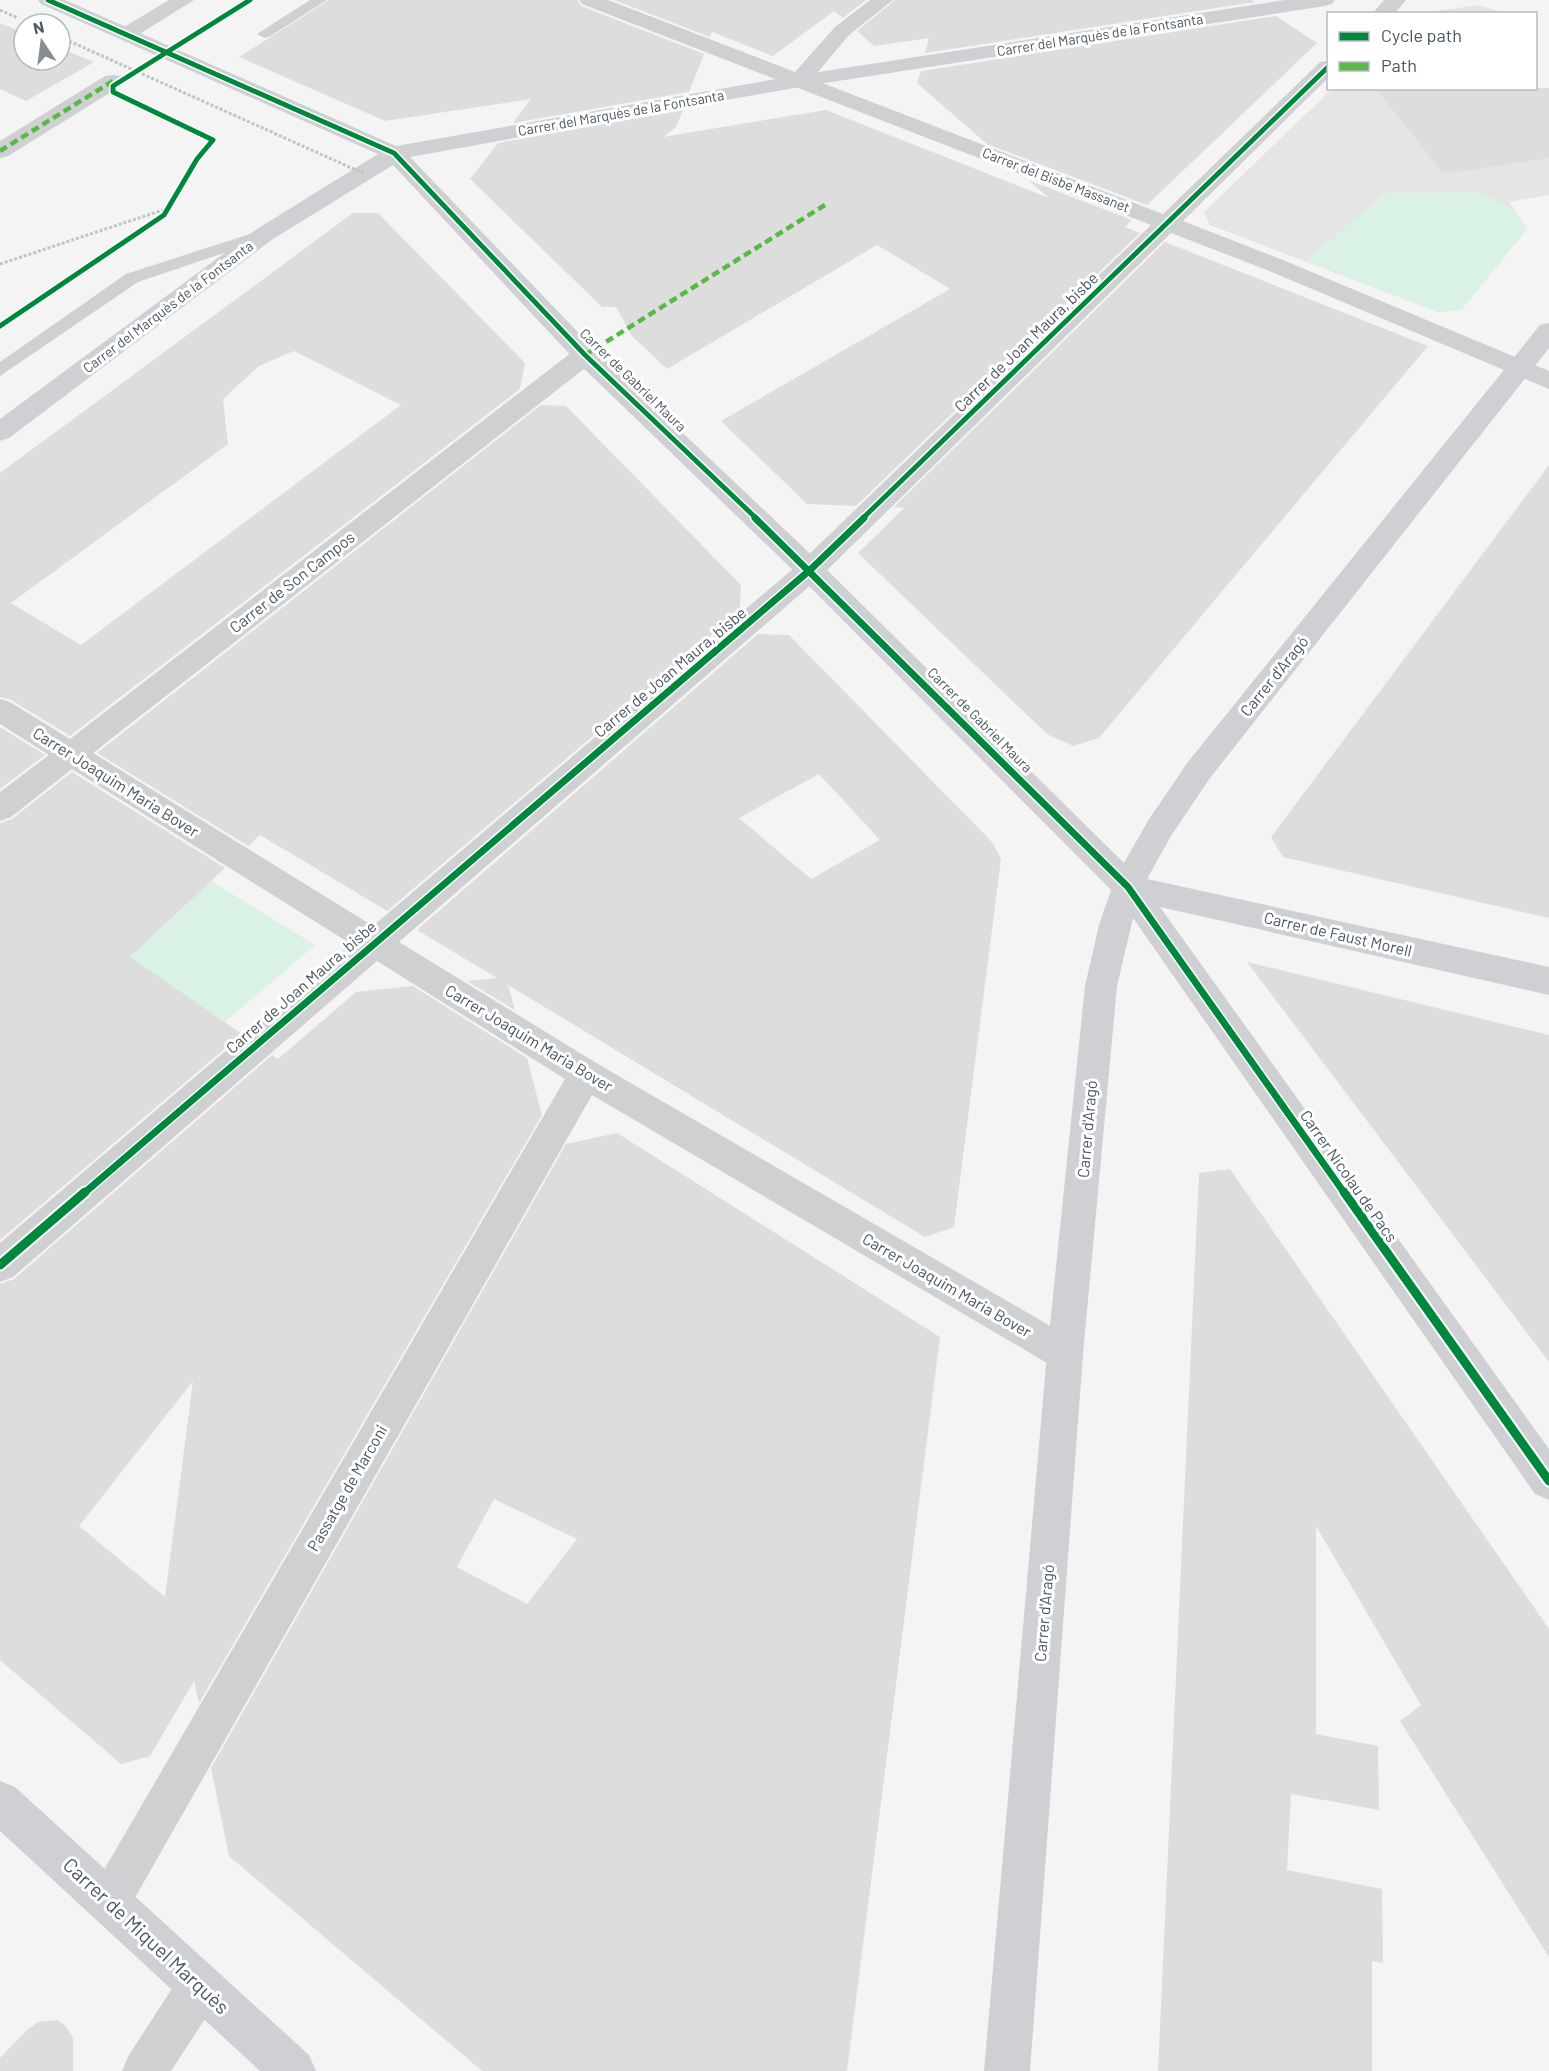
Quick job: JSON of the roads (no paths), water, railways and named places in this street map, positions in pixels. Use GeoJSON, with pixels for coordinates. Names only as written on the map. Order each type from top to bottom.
{"type":"FeatureCollection","features":[{"type":"Feature","properties":{"kind":"street","name":"Carrer de Gabriel Maura"},"geometry":{"type":"LineString","coordinates":[[48,0],[394,153],[585,355],[810,570],[1128,887]]}},
{"type":"Feature","properties":{"kind":"street"},"geometry":{"type":"LineString","coordinates":[[126,34],[184,0]]}},
{"type":"Feature","properties":{"kind":"street","name":"Carrer del Bisbe Massanet"},"geometry":{"type":"LineString","coordinates":[[589,0],[1286,270],[1549,381]]}},
{"type":"Feature","properties":{"kind":"street"},"geometry":{"type":"LineString","coordinates":[[798,81],[842,31],[883,0]]}},
{"type":"Feature","properties":{"kind":"street","name":"Carrer del Marquès de la Fontsanta"},"geometry":{"type":"LineString","coordinates":[[0,432],[265,234],[365,174],[394,153],[798,81],[1325,0]]}},
{"type":"Feature","properties":{"kind":"street"},"geometry":{"type":"LineString","coordinates":[[1385,12],[1396,0]]}},
{"type":"Feature","properties":{"kind":"street","name":"Carrer de Joan Maura, bisbe"},"geometry":{"type":"LineString","coordinates":[[0,1265],[810,570],[1327,69]]}},
{"type":"Feature","properties":{"kind":"street"},"geometry":{"type":"LineString","coordinates":[[0,152],[121,78]]}},
{"type":"Feature","properties":{"kind":"street","name":"Carrer d'Aragó"},"geometry":{"type":"LineString","coordinates":[[1007,2071],[1065,1354],[1101,987],[1112,931],[1128,887],[1152,841],[1199,770],[1549,330]]}},
{"type":"Feature","properties":{"kind":"street","name":"Carrer de Son Campos"},"geometry":{"type":"LineString","coordinates":[[0,809],[585,355]]}},
{"type":"Feature","properties":{"kind":"street","name":"Carrer Joaquim Maria Bover"},"geometry":{"type":"LineString","coordinates":[[0,710],[586,1074],[1065,1354]]}},
{"type":"Feature","properties":{"kind":"street","name":"Carrer de Faust Morell"},"geometry":{"type":"LineString","coordinates":[[1128,887],[1549,981]]}},
{"type":"Feature","properties":{"kind":"street","name":"Carrer Nicolau de Pacs"},"geometry":{"type":"LineString","coordinates":[[1128,887],[1549,1481]]}},
{"type":"Feature","properties":{"kind":"street","name":"Passatge de Marconi"},"geometry":{"type":"LineString","coordinates":[[109,1902],[586,1074]]}},
{"type":"Feature","properties":{"kind":"street","name":"Carrer de Miquel Marquès"},"geometry":{"type":"LineString","coordinates":[[0,1802],[293,2071]]}},
{"type":"Feature","properties":{"kind":"street"},"geometry":{"type":"LineString","coordinates":[[145,2071],[200,1986]]}},
{"type":"Feature","properties":{"kind":"lane"},"geometry":{"type":"LineString","coordinates":[[264,34],[320,0]]}},
{"type":"Feature","properties":{"kind":"lane"},"geometry":{"type":"LineString","coordinates":[[0,370],[132,278],[265,234]]}}]}
